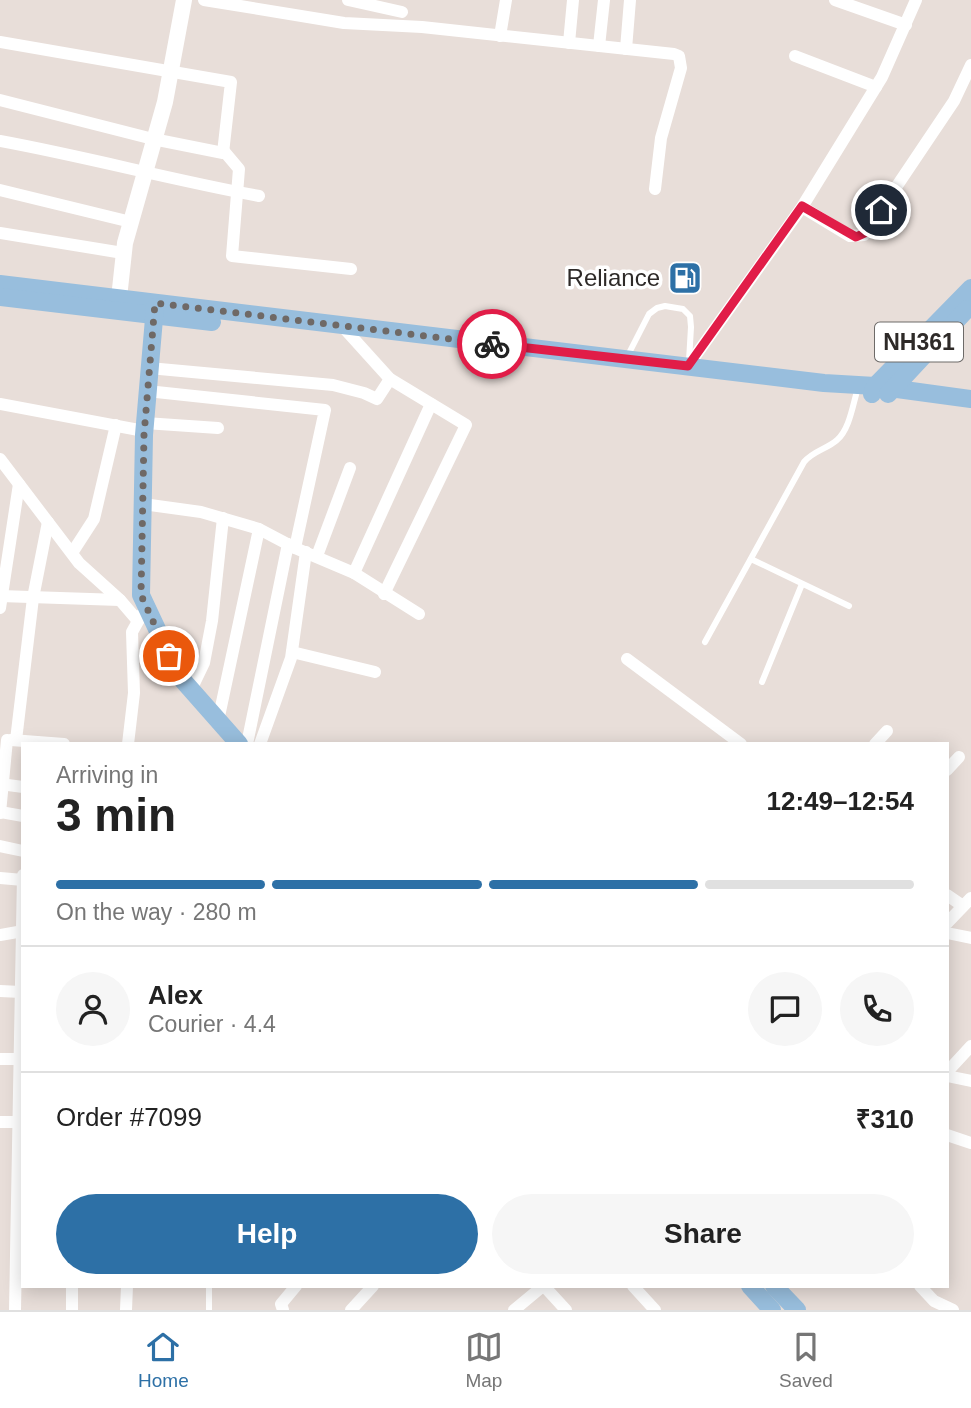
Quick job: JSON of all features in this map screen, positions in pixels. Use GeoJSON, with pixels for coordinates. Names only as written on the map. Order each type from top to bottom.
{"type":"FeatureCollection","features":[{"type":"Feature","properties":{"kind":"main road"},"geometry":{"type":"LineString","coordinates":[[119,298],[123,253],[165,102],[184,0]]}},
{"type":"Feature","properties":{"kind":"main road"},"geometry":{"type":"LineString","coordinates":[[0,284],[119,298],[154,310]]}},
{"type":"Feature","properties":{"kind":"main road","name":"NH361"},"geometry":{"type":"LineString","coordinates":[[154,310],[688,366],[873,392],[971,288]]}},
{"type":"Feature","properties":{"kind":"main road"},"geometry":{"type":"LineString","coordinates":[[0,297],[154,310]]}},
{"type":"Feature","properties":{"kind":"main road"},"geometry":{"type":"LineString","coordinates":[[873,392],[971,306]]}},
{"type":"Feature","properties":{"kind":"main road"},"geometry":{"type":"LineString","coordinates":[[154,310],[144,427],[142,614],[179,676],[237,742]]}},
{"type":"Feature","properties":{"kind":"main road"},"geometry":{"type":"LineString","coordinates":[[348,332],[873,392],[971,399]]}},
{"type":"Feature","properties":{"kind":"main road"},"geometry":{"type":"LineString","coordinates":[[873,392],[971,410]]}},
{"type":"Feature","properties":{"kind":"main road"},"geometry":{"type":"LineString","coordinates":[[752,1288],[772,1310]]}},
{"type":"Feature","properties":{"kind":"main road"},"geometry":{"type":"LineString","coordinates":[[776,1288],[797,1310]]}},
{"type":"Feature","properties":{"kind":"street"},"geometry":{"type":"LineString","coordinates":[[204,0],[282,6],[344,23],[626,48],[679,56],[682,62],[661,138],[656,189]]}},
{"type":"Feature","properties":{"kind":"street"},"geometry":{"type":"LineString","coordinates":[[348,0],[404,6],[400,26]]}},
{"type":"Feature","properties":{"kind":"street"},"geometry":{"type":"LineString","coordinates":[[500,36],[506,0]]}},
{"type":"Feature","properties":{"kind":"street"},"geometry":{"type":"LineString","coordinates":[[569,43],[573,0]]}},
{"type":"Feature","properties":{"kind":"street"},"geometry":{"type":"LineString","coordinates":[[599,46],[604,0]]}},
{"type":"Feature","properties":{"kind":"street"},"geometry":{"type":"LineString","coordinates":[[626,48],[630,0]]}},
{"type":"Feature","properties":{"kind":"street"},"geometry":{"type":"LineString","coordinates":[[835,0],[906,25]]}},
{"type":"Feature","properties":{"kind":"street"},"geometry":{"type":"LineString","coordinates":[[688,366],[802,206],[876,87],[916,0]]}},
{"type":"Feature","properties":{"kind":"street"},"geometry":{"type":"LineString","coordinates":[[0,42],[231,82],[223,153],[153,139],[0,100]]}},
{"type":"Feature","properties":{"kind":"street"},"geometry":{"type":"LineString","coordinates":[[795,56],[876,87]]}},
{"type":"Feature","properties":{"kind":"street"},"geometry":{"type":"LineString","coordinates":[[802,206],[850,236],[863,235],[954,101],[971,65]]}},
{"type":"Feature","properties":{"kind":"street"},"geometry":{"type":"LineString","coordinates":[[0,141],[259,196]]}},
{"type":"Feature","properties":{"kind":"street"},"geometry":{"type":"LineString","coordinates":[[223,150],[239,169],[232,256],[351,269]]}},
{"type":"Feature","properties":{"kind":"street"},"geometry":{"type":"LineString","coordinates":[[0,191],[131,222]]}},
{"type":"Feature","properties":{"kind":"street"},"geometry":{"type":"LineString","coordinates":[[0,233],[123,253]]}},
{"type":"Feature","properties":{"kind":"street"},"geometry":{"type":"LineString","coordinates":[[348,332],[390,379],[466,425],[384,594]]}},
{"type":"Feature","properties":{"kind":"street"},"geometry":{"type":"LineString","coordinates":[[149,368],[333,386],[377,399],[390,379]]}},
{"type":"Feature","properties":{"kind":"street"},"geometry":{"type":"LineString","coordinates":[[147,391],[325,410],[301,550],[292,652],[261,742]]}},
{"type":"Feature","properties":{"kind":"street"},"geometry":{"type":"LineString","coordinates":[[0,404],[116,425],[218,428]]}},
{"type":"Feature","properties":{"kind":"street"},"geometry":{"type":"LineString","coordinates":[[354,573],[431,404]]}},
{"type":"Feature","properties":{"kind":"street"},"geometry":{"type":"LineString","coordinates":[[72,553],[94,519],[116,425]]}},
{"type":"Feature","properties":{"kind":"street"},"geometry":{"type":"LineString","coordinates":[[0,459],[72,553],[120,600],[142,614],[132,632],[134,693],[128,742]]}},
{"type":"Feature","properties":{"kind":"street"},"geometry":{"type":"LineString","coordinates":[[248,742],[301,550],[350,468]]}},
{"type":"Feature","properties":{"kind":"street"},"geometry":{"type":"LineString","coordinates":[[19,484],[0,600],[120,600]]}},
{"type":"Feature","properties":{"kind":"street"},"geometry":{"type":"LineString","coordinates":[[143,504],[201,512],[259,528],[354,573],[419,614]]}},
{"type":"Feature","properties":{"kind":"street"},"geometry":{"type":"LineString","coordinates":[[191,690],[204,663],[212,621],[223,519]]}},
{"type":"Feature","properties":{"kind":"street"},"geometry":{"type":"LineString","coordinates":[[21,816],[0,812],[2,784],[48,522]]}},
{"type":"Feature","properties":{"kind":"street"},"geometry":{"type":"LineString","coordinates":[[218,721],[259,528]]}},
{"type":"Feature","properties":{"kind":"street"},"geometry":{"type":"LineString","coordinates":[[292,652],[375,672]]}},
{"type":"Feature","properties":{"kind":"street"},"geometry":{"type":"LineString","coordinates":[[627,659],[738,742]]}},
{"type":"Feature","properties":{"kind":"street"},"geometry":{"type":"LineString","coordinates":[[877,742],[887,731]]}},
{"type":"Feature","properties":{"kind":"street"},"geometry":{"type":"LineString","coordinates":[[8,740],[29,742]]}},
{"type":"Feature","properties":{"kind":"street"},"geometry":{"type":"LineString","coordinates":[[949,768],[958,758]]}},
{"type":"Feature","properties":{"kind":"street"},"geometry":{"type":"LineString","coordinates":[[2,784],[21,787]]}},
{"type":"Feature","properties":{"kind":"street"},"geometry":{"type":"LineString","coordinates":[[0,846],[21,850]]}},
{"type":"Feature","properties":{"kind":"street"},"geometry":{"type":"LineString","coordinates":[[0,878],[21,878]]}},
{"type":"Feature","properties":{"kind":"street"},"geometry":{"type":"LineString","coordinates":[[949,896],[967,902],[949,921]]}},
{"type":"Feature","properties":{"kind":"street"},"geometry":{"type":"LineString","coordinates":[[0,935],[21,931]]}},
{"type":"Feature","properties":{"kind":"street"},"geometry":{"type":"LineString","coordinates":[[949,934],[971,939]]}},
{"type":"Feature","properties":{"kind":"street"},"geometry":{"type":"LineString","coordinates":[[0,991],[21,992],[21,1122],[15,1310]]}},
{"type":"Feature","properties":{"kind":"street"},"geometry":{"type":"LineString","coordinates":[[949,1072],[971,1046]]}},
{"type":"Feature","properties":{"kind":"street"},"geometry":{"type":"LineString","coordinates":[[0,1059],[21,1059]]}},
{"type":"Feature","properties":{"kind":"street"},"geometry":{"type":"LineString","coordinates":[[949,1075],[971,1081]]}},
{"type":"Feature","properties":{"kind":"street"},"geometry":{"type":"LineString","coordinates":[[0,1122],[21,1122]]}},
{"type":"Feature","properties":{"kind":"street"},"geometry":{"type":"LineString","coordinates":[[949,1136],[971,1143]]}},
{"type":"Feature","properties":{"kind":"street"},"geometry":{"type":"LineString","coordinates":[[72,1288],[72,1310]]}},
{"type":"Feature","properties":{"kind":"street"},"geometry":{"type":"LineString","coordinates":[[126,1310],[127,1288]]}},
{"type":"Feature","properties":{"kind":"street"},"geometry":{"type":"LineString","coordinates":[[283,1310],[281,1304],[294,1288]]}},
{"type":"Feature","properties":{"kind":"street"},"geometry":{"type":"LineString","coordinates":[[351,1310],[371,1288]]}},
{"type":"Feature","properties":{"kind":"street"},"geometry":{"type":"LineString","coordinates":[[514,1310],[541,1288]]}},
{"type":"Feature","properties":{"kind":"street"},"geometry":{"type":"LineString","coordinates":[[545,1288],[566,1310]]}},
{"type":"Feature","properties":{"kind":"street"},"geometry":{"type":"LineString","coordinates":[[635,1288],[655,1310]]}},
{"type":"Feature","properties":{"kind":"street"},"geometry":{"type":"LineString","coordinates":[[922,1288],[934,1301],[953,1310]]}},
{"type":"Feature","properties":{"kind":"lane"},"geometry":{"type":"LineString","coordinates":[[626,359],[649,314],[665,306],[682,309],[690,316],[688,366]]}},
{"type":"Feature","properties":{"kind":"lane"},"geometry":{"type":"LineString","coordinates":[[705,642],[804,462],[816,451],[832,444],[841,436],[873,392]]}},
{"type":"Feature","properties":{"kind":"lane"},"geometry":{"type":"LineString","coordinates":[[751,559],[849,607]]}},
{"type":"Feature","properties":{"kind":"lane"},"geometry":{"type":"LineString","coordinates":[[762,682],[802,584]]}},
{"type":"Feature","properties":{"kind":"lane"},"geometry":{"type":"LineString","coordinates":[[209,1288],[209,1310]]}},
{"type":"Feature","properties":{"kind":"way so far"},"geometry":{"type":"LineString","coordinates":[[169,656],[141,595],[144,435],[155,303],[492,344]]}},
{"type":"Feature","properties":{"kind":"place","name":"Reliance"},"geometry":{"type":"Point","coordinates":[685,278]}},
{"type":"Feature","properties":{"kind":"route"},"geometry":{"type":"LineString","coordinates":[[492,344],[688,366],[802,206],[850,236],[856,237],[867,232],[881,210]]}}]}
